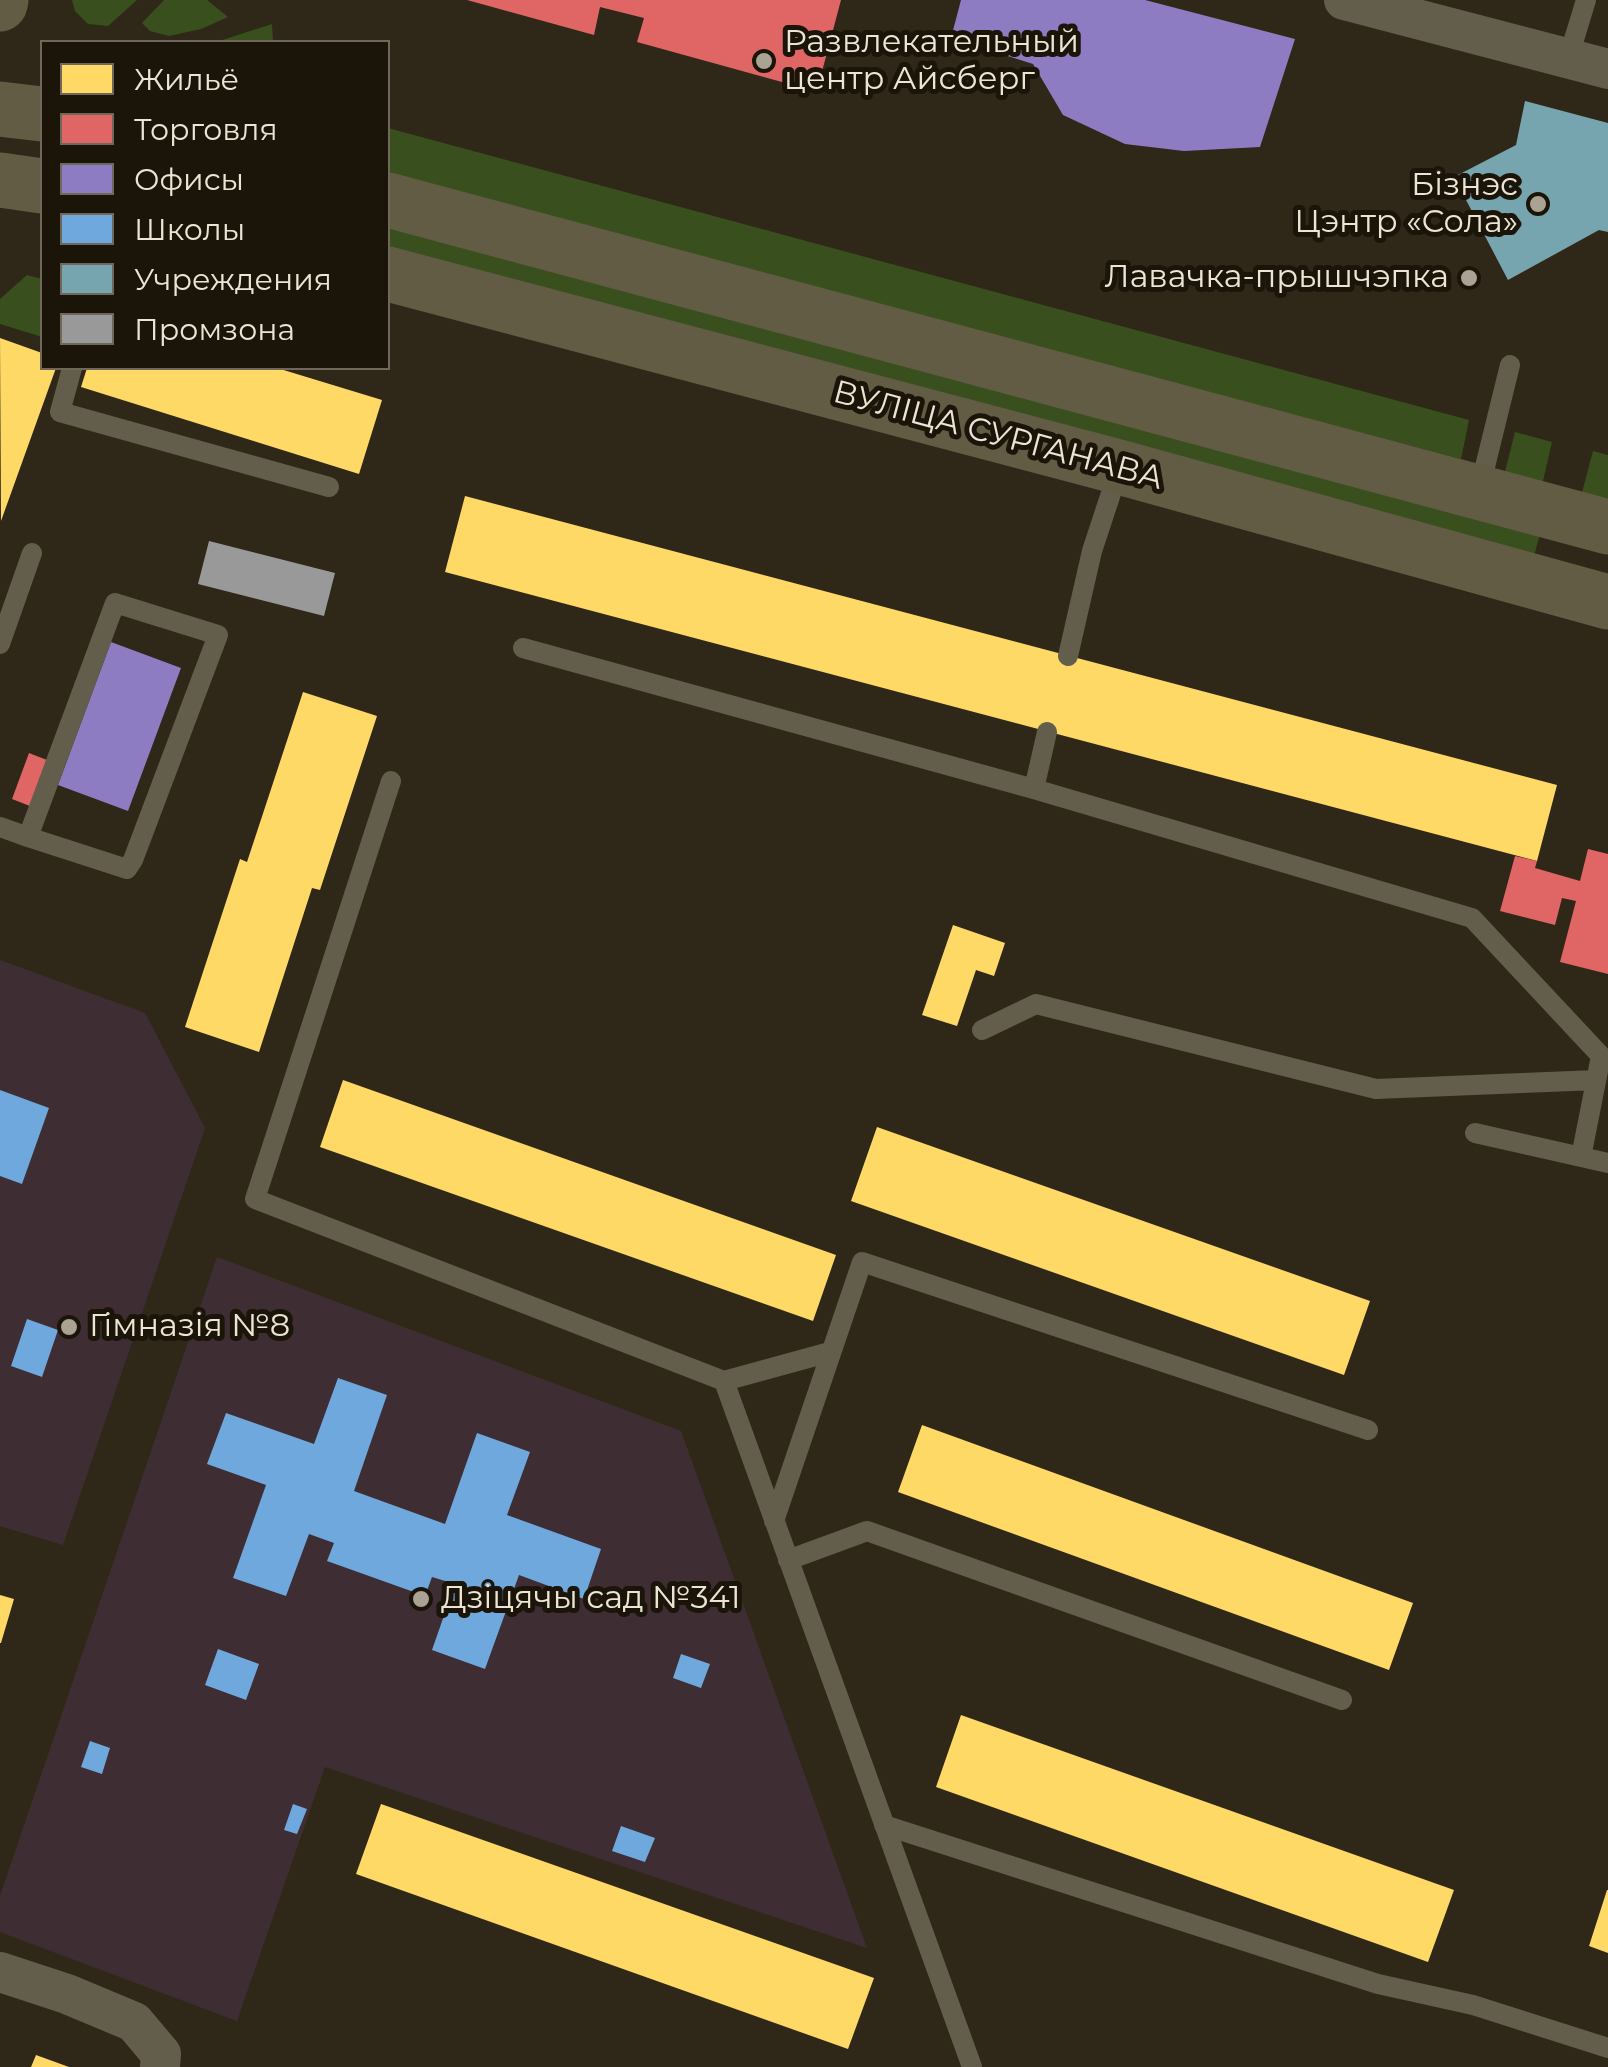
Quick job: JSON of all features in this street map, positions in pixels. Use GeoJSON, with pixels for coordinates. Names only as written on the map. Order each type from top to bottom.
{"type":"FeatureCollection","features":[{"type":"Feature","properties":{"kind":"main road"},"geometry":{"type":"LineString","coordinates":[[0,109],[40,114]]}},
{"type":"Feature","properties":{"kind":"main road"},"geometry":{"type":"LineString","coordinates":[[0,180],[40,186]]}},
{"type":"Feature","properties":{"kind":"main road"},"geometry":{"type":"LineString","coordinates":[[390,201],[1608,528]]}},
{"type":"Feature","properties":{"kind":"main road","name":"ВУЛІЦА СУРГАНАВА"},"geometry":{"type":"LineString","coordinates":[[390,275],[1120,467],[1608,602]]}},
{"type":"Feature","properties":{"kind":"street"},"geometry":{"type":"LineString","coordinates":[[1347,0],[1608,70]]}},
{"type":"Feature","properties":{"kind":"street"},"geometry":{"type":"LineString","coordinates":[[0,1972],[68,1994],[134,2022],[161,2054],[160,2067]]}},
{"type":"Feature","properties":{"kind":"lane"},"geometry":{"type":"LineString","coordinates":[[1568,59],[1586,0]]}},
{"type":"Feature","properties":{"kind":"lane"},"geometry":{"type":"LineString","coordinates":[[1479,492],[1510,365]]}},
{"type":"Feature","properties":{"kind":"lane"},"geometry":{"type":"LineString","coordinates":[[71,370],[60,412],[329,487]]}},
{"type":"Feature","properties":{"kind":"lane"},"geometry":{"type":"LineString","coordinates":[[1068,656],[1092,551],[1120,467]]}},
{"type":"Feature","properties":{"kind":"lane"},"geometry":{"type":"LineString","coordinates":[[0,644],[32,554]]}},
{"type":"Feature","properties":{"kind":"lane"},"geometry":{"type":"LineString","coordinates":[[0,827],[28,837],[127,869],[218,634],[115,603],[28,837]]}},
{"type":"Feature","properties":{"kind":"lane"},"geometry":{"type":"LineString","coordinates":[[523,648],[1034,790],[1472,918],[1601,1056],[1581,1156]]}},
{"type":"Feature","properties":{"kind":"lane"},"geometry":{"type":"LineString","coordinates":[[1034,790],[1048,732]]}},
{"type":"Feature","properties":{"kind":"lane"},"geometry":{"type":"LineString","coordinates":[[391,780],[255,1199],[724,1381],[830,1352]]}},
{"type":"Feature","properties":{"kind":"lane"},"geometry":{"type":"LineString","coordinates":[[982,1030],[1036,1004],[1376,1089],[1596,1080]]}},
{"type":"Feature","properties":{"kind":"lane"},"geometry":{"type":"LineString","coordinates":[[1476,1134],[1608,1163]]}},
{"type":"Feature","properties":{"kind":"lane"},"geometry":{"type":"LineString","coordinates":[[774,1521],[862,1262],[1368,1430]]}},
{"type":"Feature","properties":{"kind":"lane"},"geometry":{"type":"LineString","coordinates":[[724,1381],[972,2067]]}},
{"type":"Feature","properties":{"kind":"lane"},"geometry":{"type":"LineString","coordinates":[[788,1560],[867,1531],[1342,1700]]}},
{"type":"Feature","properties":{"kind":"lane"},"geometry":{"type":"LineString","coordinates":[[884,1826],[1378,1984],[1473,2005],[1608,2048]]}},
{"type":"Feature","properties":{"kind":"shaded area","name":"Гімназія №8"},"geometry":{"type":"Polygon","coordinates":[[[0,960],[145,1013],[205,1128],[63,1545],[0,1526],[0,960]]]}},
{"type":"Feature","properties":{"kind":"shaded area","name":"Дзіцячы сад №341"},"geometry":{"type":"Polygon","coordinates":[[[217,1257],[681,1431],[867,1948],[325,1767],[237,2021],[0,1932],[0,1896],[217,1257]]]}},
{"type":"Feature","properties":{"kind":"green space"},"geometry":{"type":"Polygon","coordinates":[[[72,0],[137,0],[108,26],[88,24],[75,11],[72,0]]]}},
{"type":"Feature","properties":{"kind":"green space"},"geometry":{"type":"Polygon","coordinates":[[[164,0],[207,0],[228,17],[201,29],[169,36],[150,31],[142,23],[164,0]]]}},
{"type":"Feature","properties":{"kind":"green space"},"geometry":{"type":"Polygon","coordinates":[[[272,24],[273,40],[222,40],[272,24]]]}},
{"type":"Feature","properties":{"kind":"green space"},"geometry":{"type":"Polygon","coordinates":[[[390,129],[1469,420],[1461,459],[390,176],[390,129]]]}},
{"type":"Feature","properties":{"kind":"green space"},"geometry":{"type":"Polygon","coordinates":[[[390,227],[1540,534],[1534,556],[390,249],[390,227]]]}},
{"type":"Feature","properties":{"kind":"green space"},"geometry":{"type":"Polygon","coordinates":[[[27,275],[40,278],[40,336],[0,324],[0,299],[27,275]]]}},
{"type":"Feature","properties":{"kind":"green space"},"geometry":{"type":"Polygon","coordinates":[[[1515,432],[1552,442],[1542,485],[1504,476],[1515,432]]]}},
{"type":"Feature","properties":{"kind":"green space"},"geometry":{"type":"Polygon","coordinates":[[[1593,451],[1608,455],[1608,503],[1581,496],[1593,451]]]}},
{"type":"Feature","properties":{"kind":"building: Жильё"},"geometry":{"type":"Polygon","coordinates":[[[0,338],[40,352],[40,370],[55,370],[1,521],[0,338]]]}},
{"type":"Feature","properties":{"kind":"building: Жильё"},"geometry":{"type":"Polygon","coordinates":[[[86,370],[284,370],[382,400],[359,474],[81,387],[86,370]]]}},
{"type":"Feature","properties":{"kind":"building: Жильё"},"geometry":{"type":"Polygon","coordinates":[[[465,496],[1557,785],[1537,861],[445,572],[465,496]]]}},
{"type":"Feature","properties":{"kind":"building: Жильё"},"geometry":{"type":"Polygon","coordinates":[[[303,692],[377,716],[320,890],[312,888],[259,1052],[185,1027],[240,859],[247,862],[303,692]]]}},
{"type":"Feature","properties":{"kind":"building: Жильё"},"geometry":{"type":"Polygon","coordinates":[[[953,925],[1005,943],[994,976],[976,970],[957,1026],[922,1015],[953,925]]]}},
{"type":"Feature","properties":{"kind":"building: Жильё"},"geometry":{"type":"Polygon","coordinates":[[[343,1080],[836,1255],[813,1321],[320,1147],[343,1080]]]}},
{"type":"Feature","properties":{"kind":"building: Жильё"},"geometry":{"type":"Polygon","coordinates":[[[877,1127],[1370,1301],[1344,1375],[851,1201],[877,1127]]]}},
{"type":"Feature","properties":{"kind":"building: Жильё"},"geometry":{"type":"Polygon","coordinates":[[[922,1425],[1413,1603],[1389,1670],[898,1492],[922,1425]]]}},
{"type":"Feature","properties":{"kind":"building: Жильё"},"geometry":{"type":"Polygon","coordinates":[[[0,1595],[14,1599],[1,1643],[0,1643],[0,1595]]]}},
{"type":"Feature","properties":{"kind":"building: Жильё"},"geometry":{"type":"Polygon","coordinates":[[[961,1715],[1454,1890],[1428,1962],[936,1787],[961,1715]]]}},
{"type":"Feature","properties":{"kind":"building: Жильё"},"geometry":{"type":"Polygon","coordinates":[[[381,1804],[874,1978],[848,2049],[356,1874],[381,1804]]]}},
{"type":"Feature","properties":{"kind":"building: Жильё"},"geometry":{"type":"Polygon","coordinates":[[[1608,1890],[1608,1953],[1589,1946],[1608,1890]]]}},
{"type":"Feature","properties":{"kind":"building: Жильё"},"geometry":{"type":"Polygon","coordinates":[[[36,2055],[69,2067],[31,2067],[36,2055]]]}},
{"type":"Feature","properties":{"kind":"building: Торговля","name":"Развлекательный центр Айсберг"},"geometry":{"type":"Polygon","coordinates":[[[467,0],[841,0],[820,79],[812,87],[800,87],[637,42],[644,18],[600,7],[594,35],[467,0]]]}},
{"type":"Feature","properties":{"kind":"building: Торговля"},"geometry":{"type":"Polygon","coordinates":[[[29,753],[52,762],[35,808],[12,799],[29,753]]]}},
{"type":"Feature","properties":{"kind":"building: Торговля"},"geometry":{"type":"Polygon","coordinates":[[[1588,849],[1608,854],[1608,974],[1560,962],[1576,901],[1562,898],[1555,925],[1500,911],[1515,856],[1537,861],[1535,868],[1580,881],[1588,849]]]}},
{"type":"Feature","properties":{"kind":"building: Офисы"},"geometry":{"type":"Polygon","coordinates":[[[961,0],[1145,0],[1295,39],[1260,147],[1184,151],[1125,144],[1063,115],[1033,64],[951,38],[961,0]]]}},
{"type":"Feature","properties":{"kind":"building: Офисы"},"geometry":{"type":"Polygon","coordinates":[[[111,642],[181,668],[128,811],[58,785],[111,642]]]}},
{"type":"Feature","properties":{"kind":"building: Школы"},"geometry":{"type":"Polygon","coordinates":[[[0,1090],[49,1108],[22,1184],[0,1176],[0,1090]]]}},
{"type":"Feature","properties":{"kind":"building: Школы"},"geometry":{"type":"Polygon","coordinates":[[[27,1319],[58,1330],[42,1377],[11,1366],[27,1319]]]}},
{"type":"Feature","properties":{"kind":"building: Школы"},"geometry":{"type":"Polygon","coordinates":[[[338,1378],[387,1395],[354,1491],[445,1524],[477,1433],[530,1452],[507,1515],[601,1549],[584,1599],[519,1575],[485,1669],[432,1650],[455,1584],[432,1577],[425,1596],[327,1561],[334,1543],[309,1534],[286,1596],[233,1578],[266,1485],[207,1464],[226,1413],[314,1444],[338,1378]]]}},
{"type":"Feature","properties":{"kind":"building: Школы"},"geometry":{"type":"Polygon","coordinates":[[[218,1649],[259,1664],[246,1700],[205,1685],[218,1649]]]}},
{"type":"Feature","properties":{"kind":"building: Школы"},"geometry":{"type":"Polygon","coordinates":[[[681,1654],[710,1664],[701,1688],[673,1678],[681,1654]]]}},
{"type":"Feature","properties":{"kind":"building: Школы"},"geometry":{"type":"Polygon","coordinates":[[[90,1741],[110,1748],[102,1774],[81,1767],[90,1741]]]}},
{"type":"Feature","properties":{"kind":"building: Школы"},"geometry":{"type":"Polygon","coordinates":[[[293,1804],[307,1809],[297,1834],[284,1830],[293,1804]]]}},
{"type":"Feature","properties":{"kind":"building: Школы"},"geometry":{"type":"Polygon","coordinates":[[[621,1826],[655,1838],[645,1862],[612,1851],[621,1826]]]}},
{"type":"Feature","properties":{"kind":"building: Учреждения","name":"Бізнэс Цэнтр «Сола»"},"geometry":{"type":"Polygon","coordinates":[[[1525,101],[1608,123],[1608,232],[1599,230],[1508,280],[1454,177],[1516,145],[1525,101]]]}},
{"type":"Feature","properties":{"kind":"building: Промзона"},"geometry":{"type":"Polygon","coordinates":[[[209,541],[335,573],[324,616],[198,584],[209,541]]]}},
{"type":"Feature","properties":{"kind":"place","name":"Развлекательный центр Айсберг"},"geometry":{"type":"Point","coordinates":[764,61]}},
{"type":"Feature","properties":{"kind":"place","name":"Бізнэс Цэнтр «Сола»"},"geometry":{"type":"Point","coordinates":[1538,204]}},
{"type":"Feature","properties":{"kind":"place","name":"Лавачка-прышчэпка"},"geometry":{"type":"Point","coordinates":[1469,278]}},
{"type":"Feature","properties":{"kind":"place","name":"Гімназія №8"},"geometry":{"type":"Point","coordinates":[69,1327]}},
{"type":"Feature","properties":{"kind":"place","name":"Дзіцячы сад №341"},"geometry":{"type":"Point","coordinates":[421,1599]}}]}
